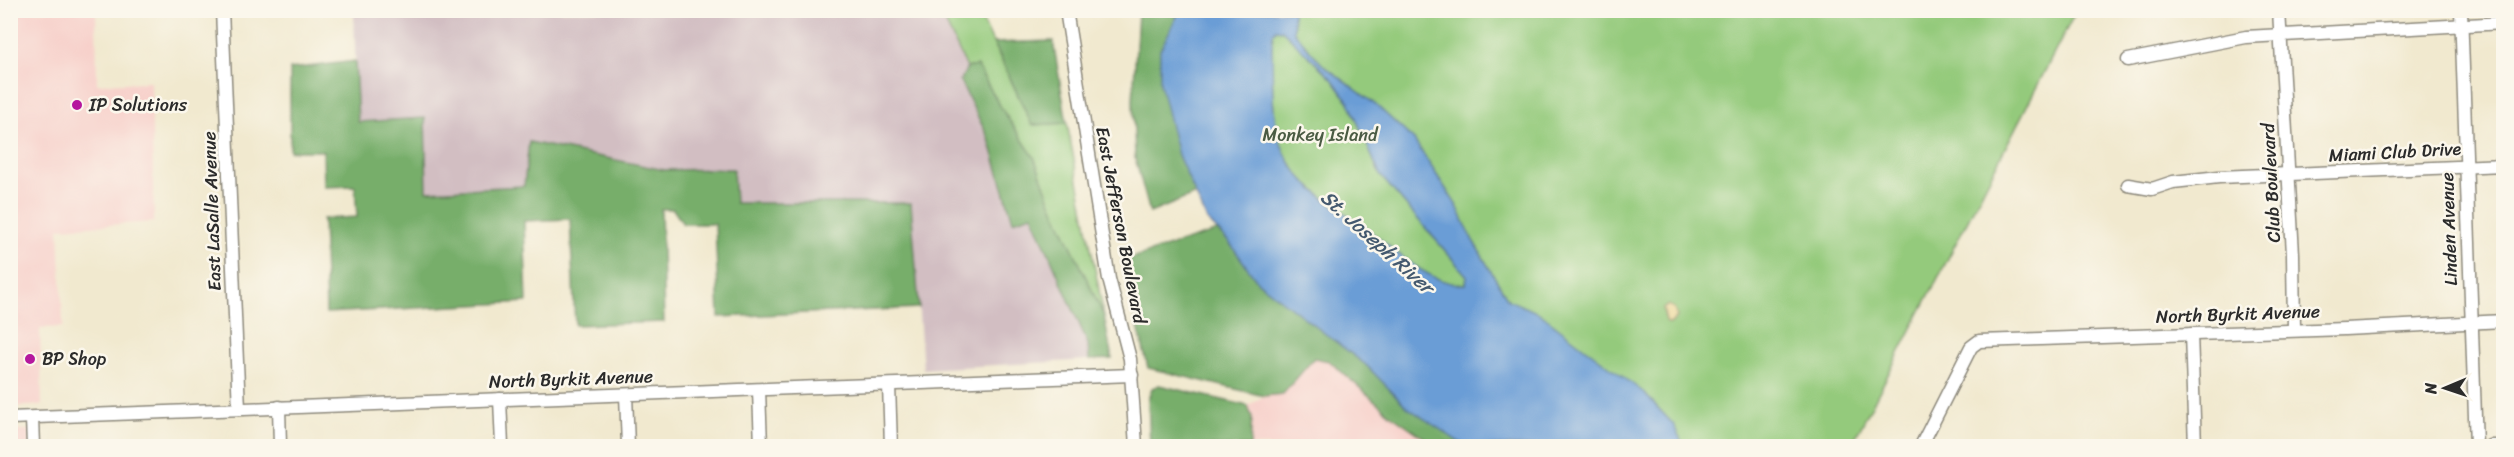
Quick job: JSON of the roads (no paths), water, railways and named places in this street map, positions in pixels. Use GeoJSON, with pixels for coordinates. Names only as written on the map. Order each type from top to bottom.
{"type":"FeatureCollection","features":[{"type":"Feature","properties":{"kind":"street","name":"East LaSalle Avenue"},"geometry":{"type":"LineString","coordinates":[[222,10],[239,409]]}},
{"type":"Feature","properties":{"kind":"street","name":"East Jefferson Boulevard"},"geometry":{"type":"LineString","coordinates":[[1066,10],[1109,279],[1132,375],[1136,447]]}},
{"type":"Feature","properties":{"kind":"street","name":"Club Boulevard"},"geometry":{"type":"LineString","coordinates":[[2279,10],[2294,330]]}},
{"type":"Feature","properties":{"kind":"street","name":"Linden Avenue"},"geometry":{"type":"LineString","coordinates":[[2461,10],[2476,447]]}},
{"type":"Feature","properties":{"kind":"street"},"geometry":{"type":"LineString","coordinates":[[2128,60],[2230,39],[2504,23]]}},
{"type":"Feature","properties":{"kind":"street","name":"Miami Club Drive"},"geometry":{"type":"LineString","coordinates":[[2128,185],[2152,189],[2191,180],[2504,165]]}},
{"type":"Feature","properties":{"kind":"street","name":"North Byrkit Avenue"},"geometry":{"type":"LineString","coordinates":[[1921,447],[1974,344],[1979,341],[2504,321]]}},
{"type":"Feature","properties":{"kind":"street"},"geometry":{"type":"LineString","coordinates":[[2191,334],[2195,447]]}},
{"type":"Feature","properties":{"kind":"street","name":"North Byrkit Avenue"},"geometry":{"type":"LineString","coordinates":[[10,418],[1132,375]]}},
{"type":"Feature","properties":{"kind":"street"},"geometry":{"type":"LineString","coordinates":[[889,386],[891,447]]}},
{"type":"Feature","properties":{"kind":"street"},"geometry":{"type":"LineString","coordinates":[[759,390],[760,447]]}},
{"type":"Feature","properties":{"kind":"street"},"geometry":{"type":"LineString","coordinates":[[626,395],[628,447]]}},
{"type":"Feature","properties":{"kind":"street"},"geometry":{"type":"LineString","coordinates":[[500,399],[502,447]]}},
{"type":"Feature","properties":{"kind":"street"},"geometry":{"type":"LineString","coordinates":[[279,407],[280,447]]}},
{"type":"Feature","properties":{"kind":"street"},"geometry":{"type":"LineString","coordinates":[[32,418],[33,447]]}},
{"type":"Feature","properties":{"kind":"street"},"geometry":{"type":"LineString","coordinates":[[2490,447],[2504,446]]}},
{"type":"Feature","properties":{"kind":"water","name":"St. Joseph River"},"geometry":{"type":"Polygon","coordinates":[[[1180,11],[1293,11],[1294,32],[1322,64],[1376,105],[1414,140],[1457,206],[1472,239],[1508,300],[1539,313],[1643,392],[1673,424],[1684,446],[1465,446],[1407,407],[1366,365],[1258,282],[1229,242],[1207,220],[1178,155],[1160,83],[1160,50],[1180,11]],[[1276,29],[1273,34],[1273,100],[1276,126],[1291,164],[1310,187],[1322,197],[1415,266],[1441,280],[1454,284],[1466,284],[1467,276],[1380,175],[1349,102],[1333,80],[1282,30],[1276,29]]]}},
{"type":"Feature","properties":{"kind":"place","name":"IP Solutions"},"geometry":{"type":"Point","coordinates":[77,105]}},
{"type":"Feature","properties":{"kind":"place","name":"BP Shop"},"geometry":{"type":"Point","coordinates":[30,359]}},
{"type":"Feature","properties":{"kind":"park label","name":"Monkey Island"},"geometry":{"type":"Point","coordinates":[1320,135]}}]}
